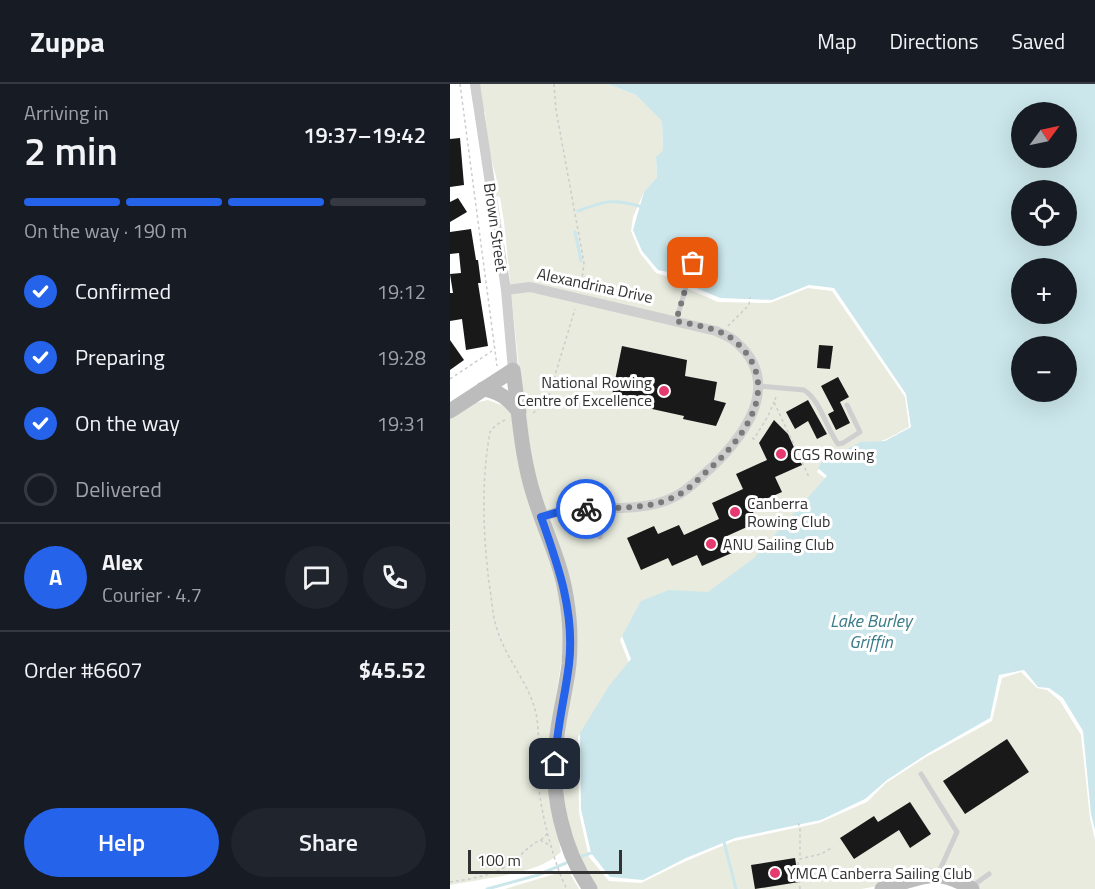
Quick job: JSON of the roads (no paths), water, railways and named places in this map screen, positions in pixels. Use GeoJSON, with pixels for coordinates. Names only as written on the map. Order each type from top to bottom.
{"type":"FeatureCollection","features":[{"type":"Feature","properties":{"kind":"main road"},"geometry":{"type":"LineString","coordinates":[[450,411],[513,370],[533,494],[566,593],[570,628],[569,664],[555,746],[555,782],[561,820],[575,861],[590,889]]}},
{"type":"Feature","properties":{"kind":"main road"},"geometry":{"type":"LineString","coordinates":[[483,390],[492,390],[502,395],[519,411]]}},
{"type":"Feature","properties":{"kind":"main road"},"geometry":{"type":"LineString","coordinates":[[882,889],[938,874],[960,881],[971,888]]}},
{"type":"Feature","properties":{"kind":"street","name":"Brown Street"},"geometry":{"type":"LineString","coordinates":[[475,84],[506,290],[513,370]]}},
{"type":"Feature","properties":{"kind":"street","name":"Alexandrina Drive"},"geometry":{"type":"LineString","coordinates":[[506,290],[530,287],[695,324],[722,334],[735,341],[748,357],[756,373],[759,386]]}},
{"type":"Feature","properties":{"kind":"street"},"geometry":{"type":"LineString","coordinates":[[541,517],[569,509],[656,503],[671,499],[687,490],[730,449],[744,430],[754,411],[759,386]]}},
{"type":"Feature","properties":{"kind":"lane"},"geometry":{"type":"LineString","coordinates":[[676,321],[693,263]]}},
{"type":"Feature","properties":{"kind":"lane"},"geometry":{"type":"LineString","coordinates":[[759,386],[804,390],[810,394],[838,444],[860,432],[848,405]]}},
{"type":"Feature","properties":{"kind":"lane"},"geometry":{"type":"LineString","coordinates":[[600,537],[602,508]]}},
{"type":"Feature","properties":{"kind":"lane"},"geometry":{"type":"LineString","coordinates":[[921,774],[957,832],[938,874]]}},
{"type":"Feature","properties":{"kind":"lane"},"geometry":{"type":"LineString","coordinates":[[971,888],[989,874]]}},
{"type":"Feature","properties":{"kind":"water","name":"Lake Burley Griffin"},"geometry":{"type":"Polygon","coordinates":[[[608,84],[1095,84],[1095,830],[1091,814],[1083,731],[1063,698],[1049,688],[1038,687],[1024,670],[999,675],[990,718],[927,754],[887,780],[865,799],[821,820],[735,838],[686,858],[643,880],[610,877],[591,853],[581,809],[580,733],[609,686],[631,659],[622,636],[641,601],[669,590],[708,592],[754,558],[827,476],[818,468],[822,461],[861,442],[885,441],[911,427],[906,394],[834,288],[809,285],[772,300],[720,298],[687,284],[668,272],[658,270],[642,251],[633,230],[644,192],[657,177],[656,157],[663,150],[662,121],[636,95],[608,84]]]}},
{"type":"Feature","properties":{"kind":"waterway"},"geometry":{"type":"LineString","coordinates":[[578,211],[610,202],[643,207]]}},
{"type":"Feature","properties":{"kind":"waterway"},"geometry":{"type":"LineString","coordinates":[[575,232],[581,261]]}},
{"type":"Feature","properties":{"kind":"waterway"},"geometry":{"type":"LineString","coordinates":[[724,842],[736,889]]}},
{"type":"Feature","properties":{"kind":"waterway"},"geometry":{"type":"LineString","coordinates":[[582,856],[591,853]]}},
{"type":"Feature","properties":{"kind":"waterway"},"geometry":{"type":"LineString","coordinates":[[487,889],[538,875],[566,863]]}},
{"type":"Feature","properties":{"kind":"place","name":"National Rowing Centre of Excellence"},"geometry":{"type":"Point","coordinates":[664,391]}},
{"type":"Feature","properties":{"kind":"place","name":"CGS Rowing"},"geometry":{"type":"Point","coordinates":[781,454]}},
{"type":"Feature","properties":{"kind":"place","name":"Canberra Rowing Club"},"geometry":{"type":"Point","coordinates":[735,512]}},
{"type":"Feature","properties":{"kind":"place","name":"ANU Sailing Club"},"geometry":{"type":"Point","coordinates":[711,544]}},
{"type":"Feature","properties":{"kind":"place","name":"YMCA Canberra Sailing Club"},"geometry":{"type":"Point","coordinates":[775,873]}}]}
